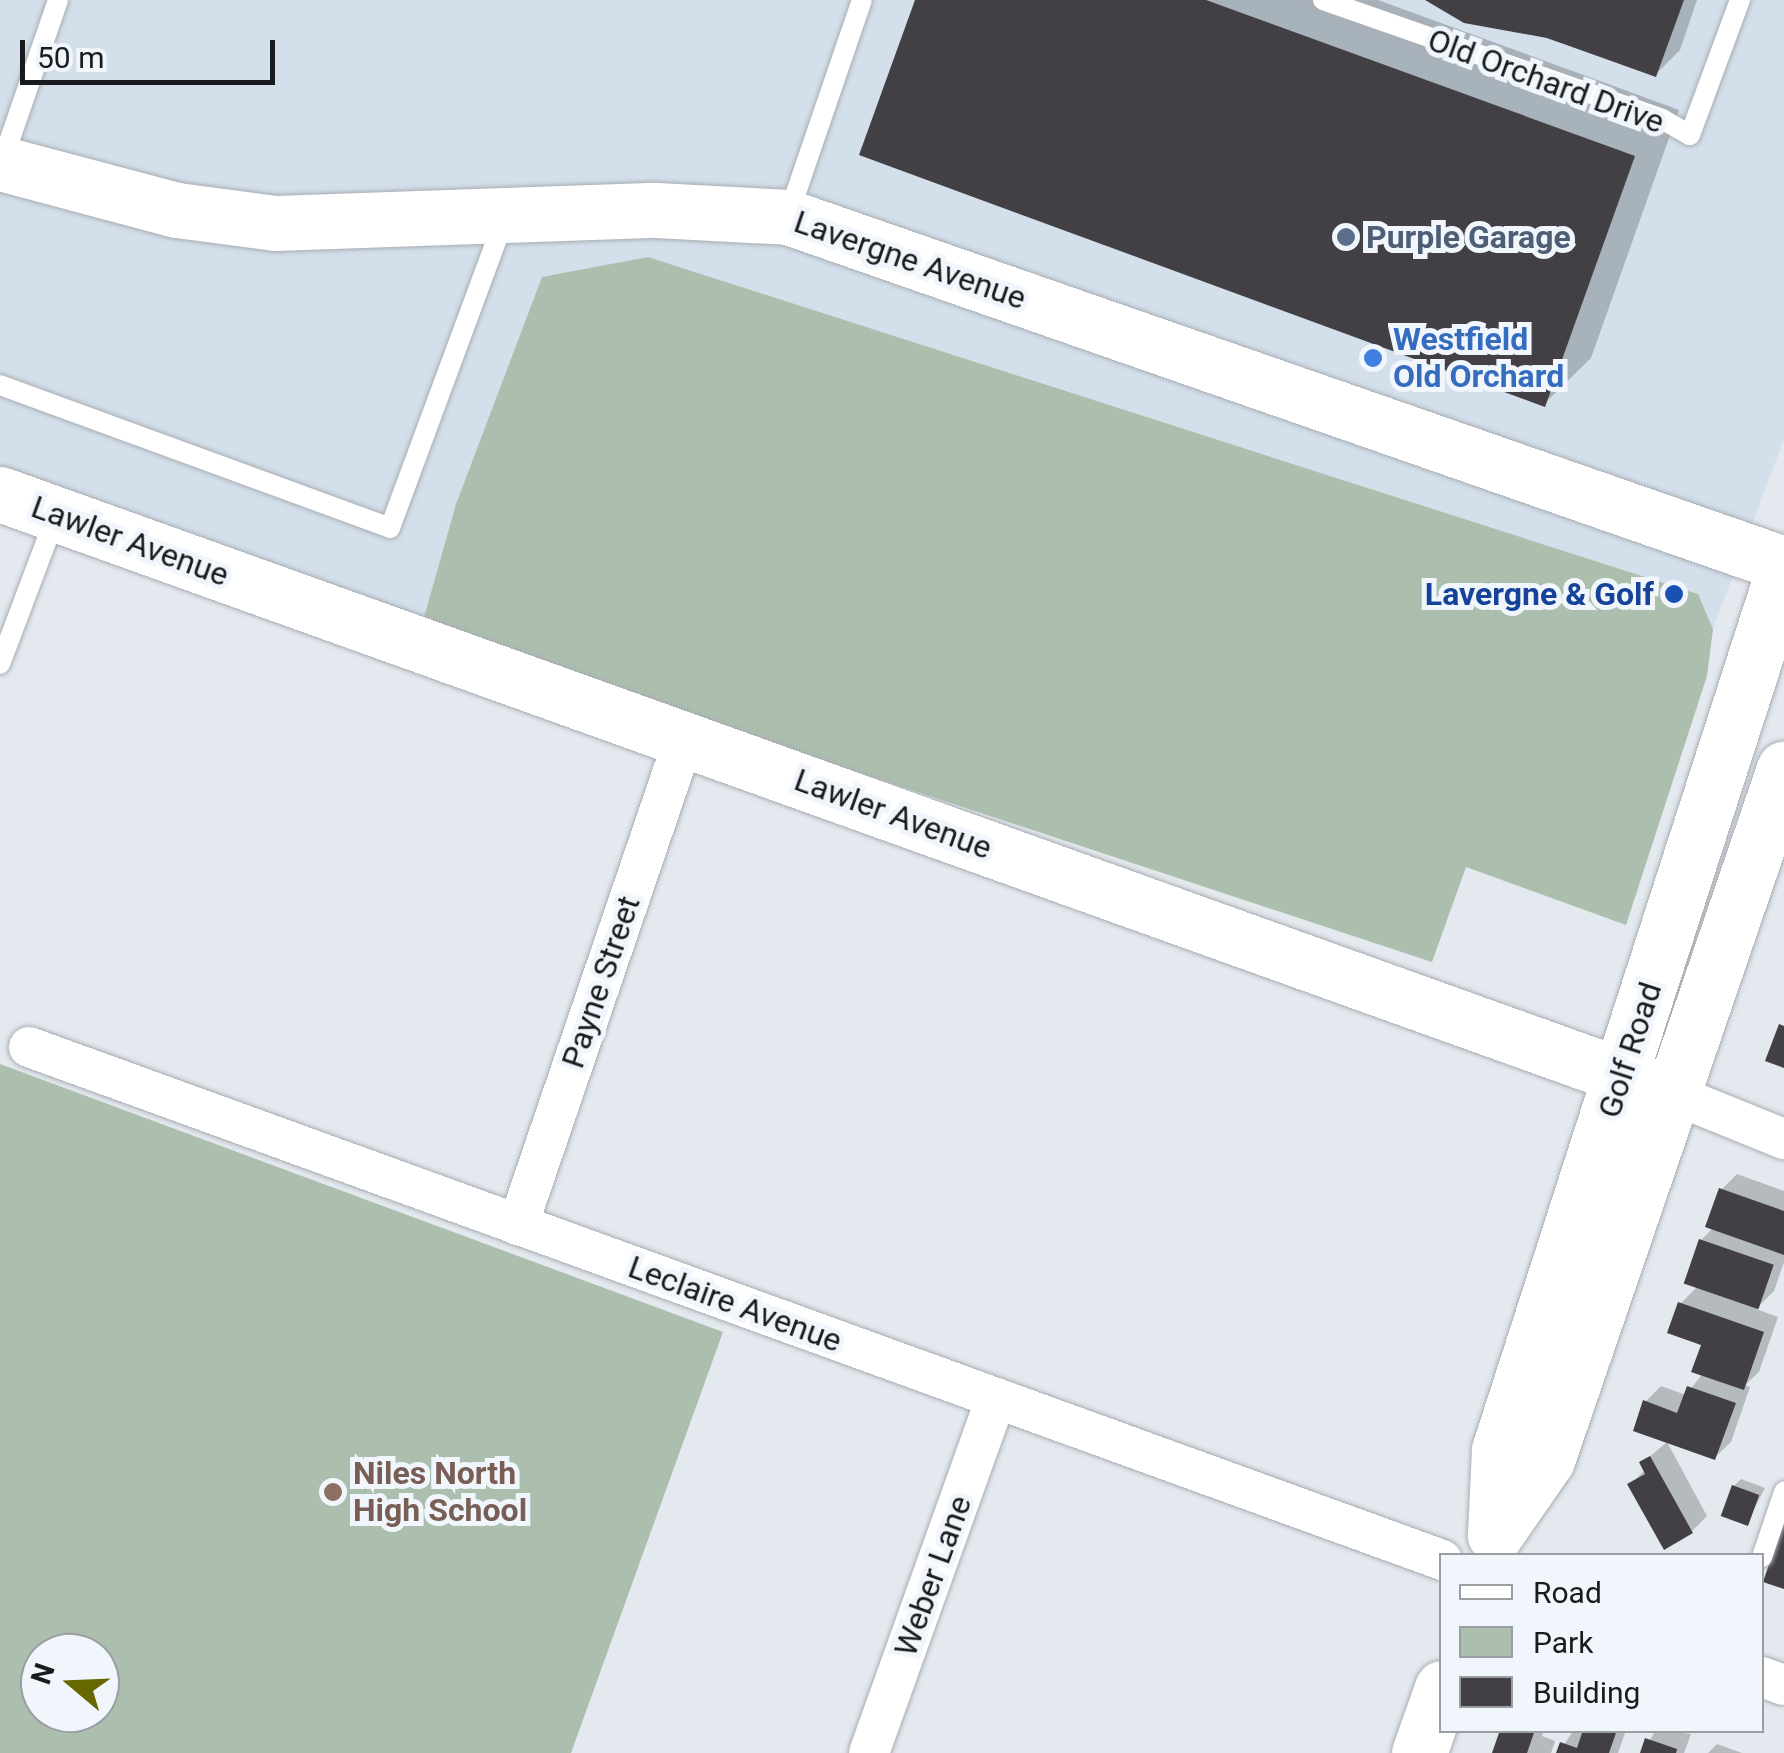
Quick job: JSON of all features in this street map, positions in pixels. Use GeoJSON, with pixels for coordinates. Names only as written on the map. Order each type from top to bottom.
{"type":"FeatureCollection","features":[{"type":"Feature","properties":{"kind":"street","name":"Lavergne Avenue"},"geometry":{"type":"LineString","coordinates":[[1,165],[178,210],[260,222],[505,219],[656,210],[788,217],[1784,566]]}},
{"type":"Feature","properties":{"kind":"street","name":"Lawler Avenue"},"geometry":{"type":"LineString","coordinates":[[0,494],[1673,1094],[1784,1139]]}},
{"type":"Feature","properties":{"kind":"street","name":"Golf Road"},"geometry":{"type":"LineString","coordinates":[[1492,1545],[1499,1450],[1784,566]]}},
{"type":"Feature","properties":{"kind":"street","name":"Payne Street"},"geometry":{"type":"LineString","coordinates":[[518,1225],[684,740]]}},
{"type":"Feature","properties":{"kind":"street","name":"Golf Road"},"geometry":{"type":"LineString","coordinates":[[1492,1545],[1547,1460],[1784,769]]}},
{"type":"Feature","properties":{"kind":"street","name":"Leclaire Avenue"},"geometry":{"type":"LineString","coordinates":[[30,1047],[1439,1559]]}},
{"type":"Feature","properties":{"kind":"street","name":"Weber Lane"},"geometry":{"type":"LineString","coordinates":[[869,1753],[996,1398]]}},
{"type":"Feature","properties":{"kind":"street"},"geometry":{"type":"LineString","coordinates":[[1419,1753],[1439,1696]]}},
{"type":"Feature","properties":{"kind":"lane"},"geometry":{"type":"LineString","coordinates":[[1,165],[58,0]]}},
{"type":"Feature","properties":{"kind":"lane"},"geometry":{"type":"LineString","coordinates":[[788,217],[862,0]]}},
{"type":"Feature","properties":{"kind":"lane","name":"Old Orchard Drive"},"geometry":{"type":"LineString","coordinates":[[1323,0],[1662,119],[1690,135],[1740,0]]}},
{"type":"Feature","properties":{"kind":"lane"},"geometry":{"type":"LineString","coordinates":[[0,385],[390,528],[505,219]]}},
{"type":"Feature","properties":{"kind":"lane"},"geometry":{"type":"LineString","coordinates":[[0,664],[56,514]]}},
{"type":"Feature","properties":{"kind":"lane"},"geometry":{"type":"LineString","coordinates":[[1763,1553],[1784,1492]]}},
{"type":"Feature","properties":{"kind":"shaded area","name":"Westfield Old Orchard"},"geometry":{"type":"Polygon","coordinates":[[[0,0],[1784,0],[1784,439],[1713,629],[1698,594],[648,257],[542,278],[456,504],[421,628],[0,473],[0,0]]]}},
{"type":"Feature","properties":{"kind":"green space"},"geometry":{"type":"Polygon","coordinates":[[[648,257],[1698,594],[1713,629],[1707,676],[1626,925],[1466,867],[1432,962],[421,628],[456,504],[542,277],[648,257]]]}},
{"type":"Feature","properties":{"kind":"green space","name":"Niles North High School"},"geometry":{"type":"Polygon","coordinates":[[[0,1064],[723,1332],[571,1753],[0,1753],[0,1064]]]}},
{"type":"Feature","properties":{"kind":"building","name":"Purple Garage"},"geometry":{"type":"Polygon","coordinates":[[[915,0],[1206,0],[1635,156],[1545,407],[859,155],[915,0]]]}},
{"type":"Feature","properties":{"kind":"building"},"geometry":{"type":"Polygon","coordinates":[[[1425,0],[1684,0],[1656,77],[1547,38],[1464,23],[1425,0]]]}},
{"type":"Feature","properties":{"kind":"building"},"geometry":{"type":"Polygon","coordinates":[[[1779,1024],[1784,1026],[1784,1068],[1765,1061],[1779,1024]]]}},
{"type":"Feature","properties":{"kind":"building"},"geometry":{"type":"Polygon","coordinates":[[[1719,1188],[1784,1211],[1784,1255],[1705,1227],[1719,1188]]]}},
{"type":"Feature","properties":{"kind":"building"},"geometry":{"type":"Polygon","coordinates":[[[1699,1239],[1774,1265],[1758,1309],[1684,1283],[1699,1239]]]}},
{"type":"Feature","properties":{"kind":"building"},"geometry":{"type":"Polygon","coordinates":[[[1678,1302],[1764,1332],[1744,1390],[1691,1372],[1701,1345],[1667,1333],[1678,1302]]]}},
{"type":"Feature","properties":{"kind":"building"},"geometry":{"type":"Polygon","coordinates":[[[1687,1386],[1736,1403],[1715,1460],[1633,1431],[1643,1400],[1677,1413],[1687,1386]]]}},
{"type":"Feature","properties":{"kind":"building"},"geometry":{"type":"Polygon","coordinates":[[[1650,1456],[1693,1533],[1664,1550],[1627,1484],[1645,1474],[1639,1462],[1650,1456]]]}},
{"type":"Feature","properties":{"kind":"building"},"geometry":{"type":"Polygon","coordinates":[[[1732,1485],[1759,1495],[1748,1526],[1721,1516],[1732,1485]]]}},
{"type":"Feature","properties":{"kind":"building"},"geometry":{"type":"Polygon","coordinates":[[[1783,1523],[1784,1589],[1764,1579],[1783,1523]]]}},
{"type":"Feature","properties":{"kind":"building"},"geometry":{"type":"Polygon","coordinates":[[[1499,1733],[1534,1733],[1527,1753],[1492,1753],[1499,1733]]]}},
{"type":"Feature","properties":{"kind":"building"},"geometry":{"type":"Polygon","coordinates":[[[1582,1733],[1616,1733],[1609,1753],[1556,1753],[1560,1742],[1577,1748],[1582,1733]]]}},
{"type":"Feature","properties":{"kind":"building"},"geometry":{"type":"Polygon","coordinates":[[[1645,1738],[1677,1749],[1676,1753],[1640,1753],[1645,1738]]]}},
{"type":"Feature","properties":{"kind":"place","name":"Purple Garage"},"geometry":{"type":"Point","coordinates":[1346,237]}},
{"type":"Feature","properties":{"kind":"place","name":"Westfield Old Orchard"},"geometry":{"type":"Point","coordinates":[1373,358]}},
{"type":"Feature","properties":{"kind":"place","name":"Lavergne & Golf"},"geometry":{"type":"Point","coordinates":[1674,594]}},
{"type":"Feature","properties":{"kind":"place","name":"Niles North High School"},"geometry":{"type":"Point","coordinates":[333,1492]}}]}
